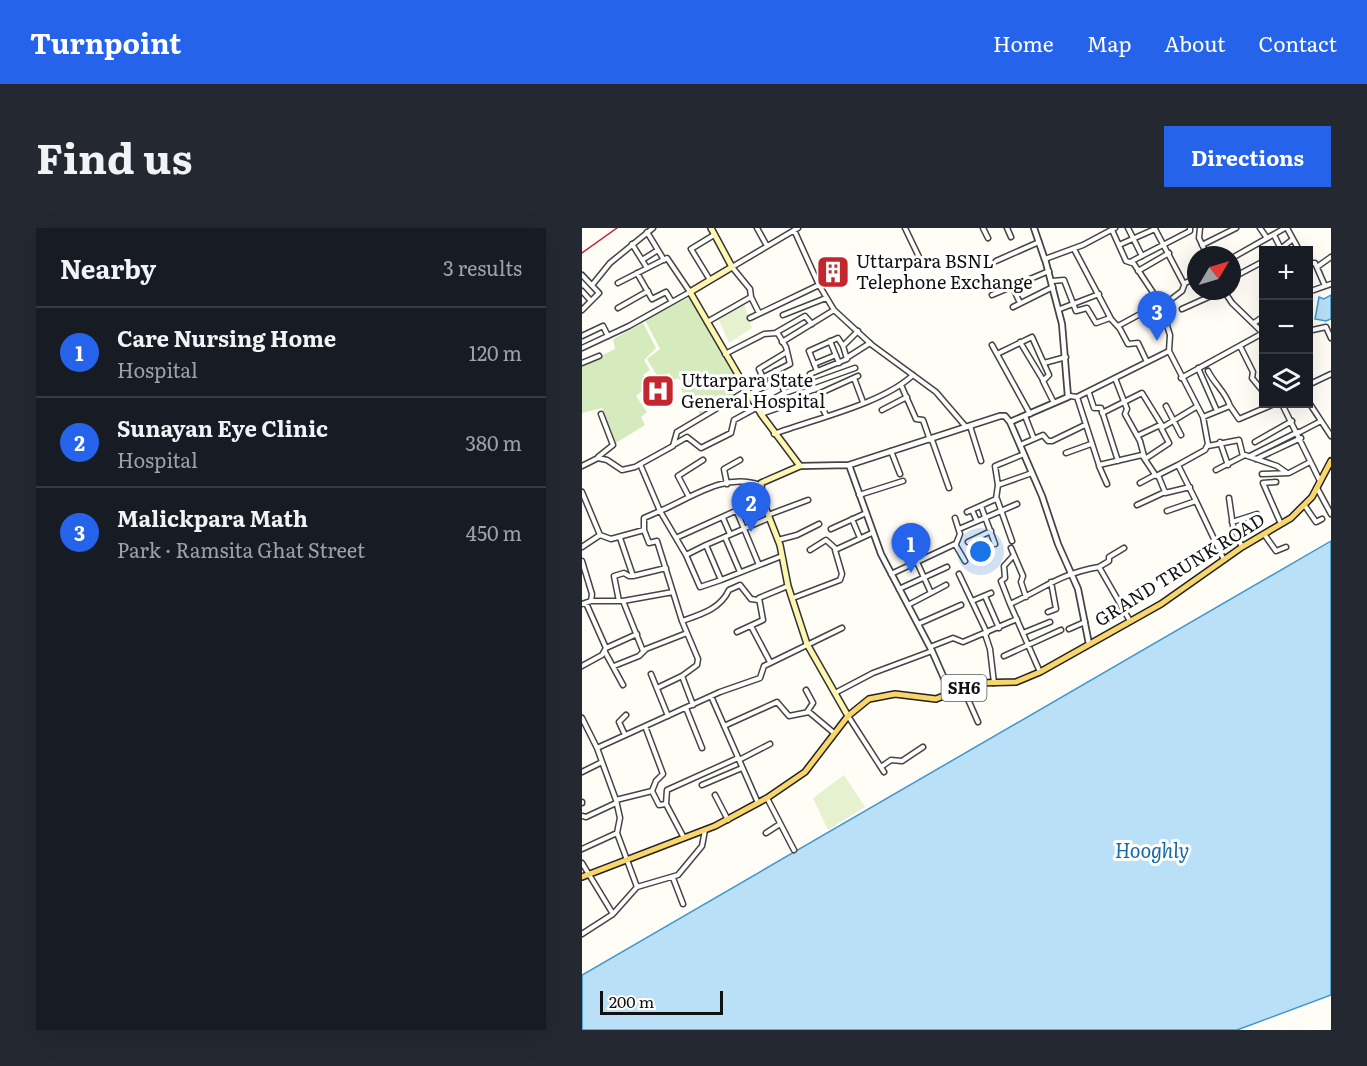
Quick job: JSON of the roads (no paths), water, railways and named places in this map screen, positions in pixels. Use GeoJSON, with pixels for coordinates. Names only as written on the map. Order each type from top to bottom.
{"type":"FeatureCollection","features":[{"type":"Feature","properties":{"kind":"main road"},"geometry":{"type":"LineString","coordinates":[[711,228],[732,267],[690,292],[760,414],[773,434],[800,466],[764,481],[760,485],[762,499],[778,540],[788,586],[807,644],[848,716]]}},
{"type":"Feature","properties":{"kind":"main road","name":"GRAND TRUNK ROAD"},"geometry":{"type":"LineString","coordinates":[[585,876],[705,830],[758,803],[806,772],[848,716],[863,703],[877,696],[895,694],[928,699],[951,694],[981,682],[1016,682],[1041,672],[1130,621],[1281,524],[1305,506],[1331,461]]}},
{"type":"Feature","properties":{"kind":"street"},"geometry":{"type":"LineString","coordinates":[[593,284],[603,270],[652,228]]}},
{"type":"Feature","properties":{"kind":"street"},"geometry":{"type":"LineString","coordinates":[[757,228],[767,246]]}},
{"type":"Feature","properties":{"kind":"street"},"geometry":{"type":"LineString","coordinates":[[905,228],[919,257]]}},
{"type":"Feature","properties":{"kind":"street"},"geometry":{"type":"LineString","coordinates":[[983,228],[988,238]]}},
{"type":"Feature","properties":{"kind":"street"},"geometry":{"type":"LineString","coordinates":[[1008,228],[1011,237]]}},
{"type":"Feature","properties":{"kind":"street"},"geometry":{"type":"LineString","coordinates":[[1034,228],[1060,309],[1070,396]]}},
{"type":"Feature","properties":{"kind":"street"},"geometry":{"type":"LineString","coordinates":[[1128,228],[1142,256]]}},
{"type":"Feature","properties":{"kind":"street"},"geometry":{"type":"LineString","coordinates":[[1118,326],[1142,313],[1162,307],[1182,291],[1184,284],[1155,228],[1119,245]]}},
{"type":"Feature","properties":{"kind":"street"},"geometry":{"type":"LineString","coordinates":[[1045,260],[1074,249],[1114,229],[1126,261],[1132,262],[1190,231],[1190,228]]}},
{"type":"Feature","properties":{"kind":"street"},"geometry":{"type":"LineString","coordinates":[[1200,228],[1198,235],[1202,245],[1236,228]]}},
{"type":"Feature","properties":{"kind":"street"},"geometry":{"type":"LineString","coordinates":[[1260,228],[1267,238]]}},
{"type":"Feature","properties":{"kind":"street"},"geometry":{"type":"LineString","coordinates":[[1241,253],[1285,228],[1297,246]]}},
{"type":"Feature","properties":{"kind":"street"},"geometry":{"type":"LineString","coordinates":[[759,313],[750,290],[732,267],[796,229],[819,285],[834,310],[870,342],[936,392],[968,426],[981,461]]}},
{"type":"Feature","properties":{"kind":"street"},"geometry":{"type":"LineString","coordinates":[[647,232],[663,260]]}},
{"type":"Feature","properties":{"kind":"street"},"geometry":{"type":"LineString","coordinates":[[1274,234],[1278,246]]}},
{"type":"Feature","properties":{"kind":"street"},"geometry":{"type":"LineString","coordinates":[[710,280],[692,249],[714,235]]}},
{"type":"Feature","properties":{"kind":"street"},"geometry":{"type":"LineString","coordinates":[[1285,246],[1293,239]]}},
{"type":"Feature","properties":{"kind":"street"},"geometry":{"type":"LineString","coordinates":[[996,261],[1039,242]]}},
{"type":"Feature","properties":{"kind":"street"},"geometry":{"type":"LineString","coordinates":[[632,244],[647,268]]}},
{"type":"Feature","properties":{"kind":"street"},"geometry":{"type":"LineString","coordinates":[[1074,249],[1110,318],[1118,326],[1128,344],[1138,343],[1147,362]]}},
{"type":"Feature","properties":{"kind":"street"},"geometry":{"type":"LineString","coordinates":[[642,260],[658,250]]}},
{"type":"Feature","properties":{"kind":"street"},"geometry":{"type":"LineString","coordinates":[[1138,271],[1169,253]]}},
{"type":"Feature","properties":{"kind":"street"},"geometry":{"type":"LineString","coordinates":[[1317,267],[1331,257]]}},
{"type":"Feature","properties":{"kind":"street"},"geometry":{"type":"LineString","coordinates":[[582,348],[690,292],[669,258],[618,283]]}},
{"type":"Feature","properties":{"kind":"street"},"geometry":{"type":"LineString","coordinates":[[1132,262],[1162,307],[1170,333],[1169,351],[1203,417],[1208,446]]}},
{"type":"Feature","properties":{"kind":"street"},"geometry":{"type":"LineString","coordinates":[[1313,262],[1325,286]]}},
{"type":"Feature","properties":{"kind":"street"},"geometry":{"type":"LineString","coordinates":[[1241,273],[1259,263]]}},
{"type":"Feature","properties":{"kind":"street"},"geometry":{"type":"LineString","coordinates":[[992,295],[1048,271]]}},
{"type":"Feature","properties":{"kind":"street"},"geometry":{"type":"LineString","coordinates":[[637,273],[653,299],[667,292],[672,302]]}},
{"type":"Feature","properties":{"kind":"street"},"geometry":{"type":"LineString","coordinates":[[582,276],[593,284],[599,293],[582,310]]}},
{"type":"Feature","properties":{"kind":"street"},"geometry":{"type":"LineString","coordinates":[[1012,307],[1064,280],[1076,311],[1088,309],[1096,323],[1110,318]]}},
{"type":"Feature","properties":{"kind":"street"},"geometry":{"type":"LineString","coordinates":[[1313,290],[1331,284]]}},
{"type":"Feature","properties":{"kind":"street"},"geometry":{"type":"LineString","coordinates":[[750,318],[819,285]]}},
{"type":"Feature","properties":{"kind":"street"},"geometry":{"type":"LineString","coordinates":[[1012,286],[1020,303]]}},
{"type":"Feature","properties":{"kind":"street"},"geometry":{"type":"LineString","coordinates":[[582,291],[591,301]]}},
{"type":"Feature","properties":{"kind":"street"},"geometry":{"type":"LineString","coordinates":[[618,308],[648,291]]}},
{"type":"Feature","properties":{"kind":"street"},"geometry":{"type":"LineString","coordinates":[[1060,309],[1073,303],[1085,302],[1099,294]]}},
{"type":"Feature","properties":{"kind":"street"},"geometry":{"type":"LineString","coordinates":[[707,323],[751,297]]}},
{"type":"Feature","properties":{"kind":"street"},"geometry":{"type":"LineString","coordinates":[[783,315],[826,298]]}},
{"type":"Feature","properties":{"kind":"street"},"geometry":{"type":"LineString","coordinates":[[1182,309],[1202,300]]}},
{"type":"Feature","properties":{"kind":"street"},"geometry":{"type":"LineString","coordinates":[[1230,300],[1259,329]]}},
{"type":"Feature","properties":{"kind":"street"},"geometry":{"type":"LineString","coordinates":[[782,342],[834,310]]}},
{"type":"Feature","properties":{"kind":"street"},"geometry":{"type":"LineString","coordinates":[[724,354],[764,334],[777,333],[805,316],[812,324]]}},
{"type":"Feature","properties":{"kind":"street"},"geometry":{"type":"LineString","coordinates":[[1254,322],[1259,319]]}},
{"type":"Feature","properties":{"kind":"street"},"geometry":{"type":"LineString","coordinates":[[582,336],[603,326],[608,336]]}},
{"type":"Feature","properties":{"kind":"street"},"geometry":{"type":"LineString","coordinates":[[1313,329],[1326,327],[1331,338]]}},
{"type":"Feature","properties":{"kind":"street"},"geometry":{"type":"LineString","coordinates":[[843,346],[858,331]]}},
{"type":"Feature","properties":{"kind":"street"},"geometry":{"type":"LineString","coordinates":[[763,378],[790,364],[787,352],[777,333]]}},
{"type":"Feature","properties":{"kind":"street"},"geometry":{"type":"LineString","coordinates":[[1181,378],[1259,336]]}},
{"type":"Feature","properties":{"kind":"street"},"geometry":{"type":"LineString","coordinates":[[997,354],[1032,337],[1049,376],[1043,380]]}},
{"type":"Feature","properties":{"kind":"street"},"geometry":{"type":"LineString","coordinates":[[817,371],[808,351],[830,341],[838,338],[848,357]]}},
{"type":"Feature","properties":{"kind":"street"},"geometry":{"type":"LineString","coordinates":[[830,341],[839,363]]}},
{"type":"Feature","properties":{"kind":"street"},"geometry":{"type":"LineString","coordinates":[[810,374],[839,363],[870,342]]}},
{"type":"Feature","properties":{"kind":"street"},"geometry":{"type":"LineString","coordinates":[[1020,342],[1055,404]]}},
{"type":"Feature","properties":{"kind":"street"},"geometry":{"type":"LineString","coordinates":[[992,345],[1027,415],[1034,439]]}},
{"type":"Feature","properties":{"kind":"street"},"geometry":{"type":"LineString","coordinates":[[1240,346],[1253,372],[1252,378],[1259,387]]}},
{"type":"Feature","properties":{"kind":"street"},"geometry":{"type":"LineString","coordinates":[[1010,422],[1070,396],[1077,397],[1089,393],[1169,351]]}},
{"type":"Feature","properties":{"kind":"street"},"geometry":{"type":"LineString","coordinates":[[675,444],[677,432],[747,393],[765,386],[759,369],[787,352]]}},
{"type":"Feature","properties":{"kind":"street"},"geometry":{"type":"LineString","coordinates":[[814,364],[836,355]]}},
{"type":"Feature","properties":{"kind":"street"},"geometry":{"type":"LineString","coordinates":[[582,363],[599,356]]}},
{"type":"Feature","properties":{"kind":"street"},"geometry":{"type":"LineString","coordinates":[[1044,363],[1066,357]]}},
{"type":"Feature","properties":{"kind":"street"},"geometry":{"type":"LineString","coordinates":[[598,458],[607,460],[622,470],[640,464],[687,437],[700,448],[708,446],[731,433],[733,421],[756,406],[784,393],[855,368]]}},
{"type":"Feature","properties":{"kind":"street"},"geometry":{"type":"LineString","coordinates":[[1198,368],[1217,411]]}},
{"type":"Feature","properties":{"kind":"street"},"geometry":{"type":"LineString","coordinates":[[775,371],[784,393]]}},
{"type":"Feature","properties":{"kind":"street"},"geometry":{"type":"LineString","coordinates":[[1208,371],[1215,385],[1226,394],[1230,406],[1239,419],[1265,408]]}},
{"type":"Feature","properties":{"kind":"street"},"geometry":{"type":"LineString","coordinates":[[1313,383],[1331,374]]}},
{"type":"Feature","properties":{"kind":"street"},"geometry":{"type":"LineString","coordinates":[[773,434],[863,402],[901,385],[913,375]]}},
{"type":"Feature","properties":{"kind":"street"},"geometry":{"type":"LineString","coordinates":[[760,414],[816,396],[856,377],[863,402]]}},
{"type":"Feature","properties":{"kind":"street"},"geometry":{"type":"LineString","coordinates":[[1115,378],[1127,410],[1125,414],[1137,436],[1144,458],[1165,490],[1163,493]]}},
{"type":"Feature","properties":{"kind":"street"},"geometry":{"type":"LineString","coordinates":[[901,385],[916,420],[923,420],[949,489]]}},
{"type":"Feature","properties":{"kind":"street"},"geometry":{"type":"LineString","coordinates":[[1089,393],[1094,408],[1100,408],[1102,412],[1118,461]]}},
{"type":"Feature","properties":{"kind":"street"},"geometry":{"type":"LineString","coordinates":[[1099,465],[1144,458],[1169,444],[1142,393],[1102,412]]}},
{"type":"Feature","properties":{"kind":"street"},"geometry":{"type":"LineString","coordinates":[[816,396],[826,415]]}},
{"type":"Feature","properties":{"kind":"street"},"geometry":{"type":"LineString","coordinates":[[882,410],[907,397]]}},
{"type":"Feature","properties":{"kind":"street"},"geometry":{"type":"LineString","coordinates":[[1077,397],[1091,444],[1107,484]]}},
{"type":"Feature","properties":{"kind":"street"},"geometry":{"type":"LineString","coordinates":[[1166,406],[1181,435]]}},
{"type":"Feature","properties":{"kind":"street"},"geometry":{"type":"LineString","coordinates":[[1203,417],[1230,406]]}},
{"type":"Feature","properties":{"kind":"street"},"geometry":{"type":"LineString","coordinates":[[1137,436],[1196,407]]}},
{"type":"Feature","properties":{"kind":"street"},"geometry":{"type":"LineString","coordinates":[[1284,408],[1320,481]]}},
{"type":"Feature","properties":{"kind":"street"},"geometry":{"type":"LineString","coordinates":[[1313,408],[1331,436]]}},
{"type":"Feature","properties":{"kind":"street"},"geometry":{"type":"LineString","coordinates":[[582,466],[598,458],[613,445],[601,414]]}},
{"type":"Feature","properties":{"kind":"street"},"geometry":{"type":"LineString","coordinates":[[800,466],[849,465],[1005,416],[1010,422],[1032,472],[1079,594],[1089,644]]}},
{"type":"Feature","properties":{"kind":"street"},"geometry":{"type":"LineString","coordinates":[[1255,442],[1292,421]]}},
{"type":"Feature","properties":{"kind":"street"},"geometry":{"type":"LineString","coordinates":[[1256,459],[1321,421]]}},
{"type":"Feature","properties":{"kind":"street"},"geometry":{"type":"LineString","coordinates":[[1020,446],[1043,435],[1048,441],[1052,441],[1086,425]]}},
{"type":"Feature","properties":{"kind":"street"},"geometry":{"type":"LineString","coordinates":[[1249,456],[1299,434]]}},
{"type":"Feature","properties":{"kind":"street"},"geometry":{"type":"LineString","coordinates":[[1140,483],[1178,465],[1208,446],[1220,442],[1240,440],[1243,456]]}},
{"type":"Feature","properties":{"kind":"street"},"geometry":{"type":"LineString","coordinates":[[1220,442],[1228,465]]}},
{"type":"Feature","properties":{"kind":"street"},"geometry":{"type":"LineString","coordinates":[[1066,453],[1091,444]]}},
{"type":"Feature","properties":{"kind":"street"},"geometry":{"type":"LineString","coordinates":[[891,450],[900,474]]}},
{"type":"Feature","properties":{"kind":"street"},"geometry":{"type":"LineString","coordinates":[[1012,541],[996,498],[998,485],[995,466],[1024,454]]}},
{"type":"Feature","properties":{"kind":"street"},"geometry":{"type":"LineString","coordinates":[[1216,470],[1243,456],[1249,456],[1277,466],[1287,473]]}},
{"type":"Feature","properties":{"kind":"street"},"geometry":{"type":"LineString","coordinates":[[689,497],[678,476],[703,460]]}},
{"type":"Feature","properties":{"kind":"street"},"geometry":{"type":"LineString","coordinates":[[727,484],[724,469],[740,460]]}},
{"type":"Feature","properties":{"kind":"street"},"geometry":{"type":"LineString","coordinates":[[1262,474],[1287,473],[1310,462]]}},
{"type":"Feature","properties":{"kind":"street"},"geometry":{"type":"LineString","coordinates":[[640,464],[660,512],[678,537],[700,586],[782,556]]}},
{"type":"Feature","properties":{"kind":"street"},"geometry":{"type":"LineString","coordinates":[[849,465],[872,533],[931,649],[951,694]]}},
{"type":"Feature","properties":{"kind":"street"},"geometry":{"type":"LineString","coordinates":[[1178,465],[1224,560]]}},
{"type":"Feature","properties":{"kind":"street"},"geometry":{"type":"LineString","coordinates":[[998,485],[1032,472]]}},
{"type":"Feature","properties":{"kind":"street"},"geometry":{"type":"LineString","coordinates":[[657,688],[682,676],[699,661],[682,621],[657,541],[649,543],[644,530],[644,518],[709,486],[747,481],[760,485]]}},
{"type":"Feature","properties":{"kind":"street"},"geometry":{"type":"LineString","coordinates":[[858,495],[903,481]]}},
{"type":"Feature","properties":{"kind":"street"},"geometry":{"type":"LineString","coordinates":[[1276,482],[1263,483],[1281,524]]}},
{"type":"Feature","properties":{"kind":"street"},"geometry":{"type":"LineString","coordinates":[[1137,505],[1163,493],[1190,487]]}},
{"type":"Feature","properties":{"kind":"street"},"geometry":{"type":"LineString","coordinates":[[1317,488],[1331,514]]}},
{"type":"Feature","properties":{"kind":"street"},"geometry":{"type":"LineString","coordinates":[[582,492],[600,536],[606,539],[620,538],[644,530]]}},
{"type":"Feature","properties":{"kind":"street"},"geometry":{"type":"LineString","coordinates":[[977,521],[970,511],[996,498]]}},
{"type":"Feature","properties":{"kind":"street"},"geometry":{"type":"LineString","coordinates":[[1228,498],[1232,522],[1242,547]]}},
{"type":"Feature","properties":{"kind":"street"},"geometry":{"type":"LineString","coordinates":[[678,537],[762,499]]}},
{"type":"Feature","properties":{"kind":"street"},"geometry":{"type":"LineString","coordinates":[[686,555],[808,500]]}},
{"type":"Feature","properties":{"kind":"street"},"geometry":{"type":"LineString","coordinates":[[1167,512],[1196,501]]}},
{"type":"Feature","properties":{"kind":"street"},"geometry":{"type":"LineString","coordinates":[[959,530],[1017,504]]}},
{"type":"Feature","properties":{"kind":"street"},"geometry":{"type":"LineString","coordinates":[[981,506],[995,544]]}},
{"type":"Feature","properties":{"kind":"street"},"geometry":{"type":"LineString","coordinates":[[1305,506],[1316,522],[1322,519]]}},
{"type":"Feature","properties":{"kind":"street"},"geometry":{"type":"LineString","coordinates":[[736,512],[759,565]]}},
{"type":"Feature","properties":{"kind":"street"},"geometry":{"type":"LineString","coordinates":[[831,529],[864,514]]}},
{"type":"Feature","properties":{"kind":"street"},"geometry":{"type":"LineString","coordinates":[[1232,522],[1257,514]]}},
{"type":"Feature","properties":{"kind":"street"},"geometry":{"type":"LineString","coordinates":[[723,518],[740,572]]}},
{"type":"Feature","properties":{"kind":"street"},"geometry":{"type":"LineString","coordinates":[[955,518],[959,530],[956,544],[965,561]]}},
{"type":"Feature","properties":{"kind":"street"},"geometry":{"type":"LineString","coordinates":[[852,519],[860,538]]}},
{"type":"Feature","properties":{"kind":"street"},"geometry":{"type":"LineString","coordinates":[[778,540],[797,535],[819,524]]}},
{"type":"Feature","properties":{"kind":"street"},"geometry":{"type":"LineString","coordinates":[[968,542],[991,531]]}},
{"type":"Feature","properties":{"kind":"street"},"geometry":{"type":"LineString","coordinates":[[836,549],[872,533]]}},
{"type":"Feature","properties":{"kind":"street"},"geometry":{"type":"LineString","coordinates":[[1264,534],[1275,551],[1286,547]]}},
{"type":"Feature","properties":{"kind":"street"},"geometry":{"type":"LineString","coordinates":[[582,547],[600,536]]}},
{"type":"Feature","properties":{"kind":"street"},"geometry":{"type":"LineString","coordinates":[[620,538],[633,576]]}},
{"type":"Feature","properties":{"kind":"street"},"geometry":{"type":"LineString","coordinates":[[810,550],[826,540],[836,549]]}},
{"type":"Feature","properties":{"kind":"street"},"geometry":{"type":"LineString","coordinates":[[891,574],[956,544]]}},
{"type":"Feature","properties":{"kind":"street"},"geometry":{"type":"LineString","coordinates":[[706,545],[721,580]]}},
{"type":"Feature","properties":{"kind":"street"},"geometry":{"type":"LineString","coordinates":[[1011,548],[1023,576],[1021,582],[1026,597]]}},
{"type":"Feature","properties":{"kind":"street"},"geometry":{"type":"LineString","coordinates":[[1011,604],[1070,572],[1099,567],[1109,560],[1109,557],[1124,548]]}},
{"type":"Feature","properties":{"kind":"street"},"geometry":{"type":"LineString","coordinates":[[793,598],[840,580],[842,577],[835,555],[836,549]]}},
{"type":"Feature","properties":{"kind":"street"},"geometry":{"type":"LineString","coordinates":[[1014,555],[1004,566],[1005,578],[1001,581],[1041,672]]}},
{"type":"Feature","properties":{"kind":"street"},"geometry":{"type":"LineString","coordinates":[[582,561],[590,586],[586,602],[623,685]]}},
{"type":"Feature","properties":{"kind":"street"},"geometry":{"type":"LineString","coordinates":[[917,562],[932,593]]}},
{"type":"Feature","properties":{"kind":"street"},"geometry":{"type":"LineString","coordinates":[[899,589],[947,567]]}},
{"type":"Feature","properties":{"kind":"street"},"geometry":{"type":"LineString","coordinates":[[1099,567],[1130,621]]}},
{"type":"Feature","properties":{"kind":"street"},"geometry":{"type":"LineString","coordinates":[[643,651],[621,601],[614,576],[624,573],[633,576],[667,568]]}},
{"type":"Feature","properties":{"kind":"street"},"geometry":{"type":"LineString","coordinates":[[959,574],[986,633],[994,682]]}},
{"type":"Feature","properties":{"kind":"street"},"geometry":{"type":"LineString","coordinates":[[1048,612],[1056,609],[1051,582]]}},
{"type":"Feature","properties":{"kind":"street"},"geometry":{"type":"LineString","coordinates":[[682,621],[717,606],[726,599],[729,590],[740,585],[752,599],[758,600]]}},
{"type":"Feature","properties":{"kind":"street"},"geometry":{"type":"LineString","coordinates":[[908,605],[946,585]]}},
{"type":"Feature","properties":{"kind":"street"},"geometry":{"type":"LineString","coordinates":[[758,600],[761,596],[788,586]]}},
{"type":"Feature","properties":{"kind":"street"},"geometry":{"type":"LineString","coordinates":[[586,602],[621,601],[673,592]]}},
{"type":"Feature","properties":{"kind":"street"},"geometry":{"type":"LineString","coordinates":[[972,602],[991,593]]}},
{"type":"Feature","properties":{"kind":"street"},"geometry":{"type":"LineString","coordinates":[[985,596],[999,628]]}},
{"type":"Feature","properties":{"kind":"street"},"geometry":{"type":"LineString","coordinates":[[737,632],[763,620],[758,600]]}},
{"type":"Feature","properties":{"kind":"street"},"geometry":{"type":"LineString","coordinates":[[918,624],[961,605]]}},
{"type":"Feature","properties":{"kind":"street"},"geometry":{"type":"LineString","coordinates":[[835,693],[873,673],[953,638],[963,642],[1017,620]]}},
{"type":"Feature","properties":{"kind":"street"},"geometry":{"type":"LineString","coordinates":[[1023,633],[1050,622]]}},
{"type":"Feature","properties":{"kind":"street"},"geometry":{"type":"LineString","coordinates":[[1069,629],[1084,622]]}},
{"type":"Feature","properties":{"kind":"street"},"geometry":{"type":"LineString","coordinates":[[751,626],[770,662]]}},
{"type":"Feature","properties":{"kind":"street"},"geometry":{"type":"LineString","coordinates":[[597,748],[711,696],[760,678],[764,666],[770,662],[842,628]]}},
{"type":"Feature","properties":{"kind":"street"},"geometry":{"type":"LineString","coordinates":[[1004,656],[1061,630]]}},
{"type":"Feature","properties":{"kind":"street"},"geometry":{"type":"LineString","coordinates":[[614,666],[687,633]]}},
{"type":"Feature","properties":{"kind":"street"},"geometry":{"type":"LineString","coordinates":[[582,666],[637,634]]}},
{"type":"Feature","properties":{"kind":"street"},"geometry":{"type":"LineString","coordinates":[[651,674],[668,716]]}},
{"type":"Feature","properties":{"kind":"street"},"geometry":{"type":"LineString","coordinates":[[682,676],[693,705]]}},
{"type":"Feature","properties":{"kind":"street"},"geometry":{"type":"LineString","coordinates":[[963,688],[978,722]]}},
{"type":"Feature","properties":{"kind":"street"},"geometry":{"type":"LineString","coordinates":[[724,726],[777,702],[789,716],[807,712],[813,703],[806,690]]}},
{"type":"Feature","properties":{"kind":"street"},"geometry":{"type":"LineString","coordinates":[[711,696],[758,803]]}},
{"type":"Feature","properties":{"kind":"street"},"geometry":{"type":"LineString","coordinates":[[686,708],[702,748]]}},
{"type":"Feature","properties":{"kind":"street"},"geometry":{"type":"LineString","coordinates":[[807,712],[834,733]]}},
{"type":"Feature","properties":{"kind":"street"},"geometry":{"type":"LineString","coordinates":[[625,735],[619,722],[626,715]]}},
{"type":"Feature","properties":{"kind":"street"},"geometry":{"type":"LineString","coordinates":[[848,716],[884,772]]}},
{"type":"Feature","properties":{"kind":"street"},"geometry":{"type":"LineString","coordinates":[[582,718],[597,748],[616,802],[620,818],[617,834],[637,887]]}},
{"type":"Feature","properties":{"kind":"street"},"geometry":{"type":"LineString","coordinates":[[645,726],[663,774],[656,781],[652,791],[659,805],[666,804]]}},
{"type":"Feature","properties":{"kind":"street"},"geometry":{"type":"LineString","coordinates":[[684,838],[666,804],[667,790],[770,744]]}},
{"type":"Feature","properties":{"kind":"street"},"geometry":{"type":"LineString","coordinates":[[881,767],[891,760],[902,761],[923,747]]}},
{"type":"Feature","properties":{"kind":"street"},"geometry":{"type":"LineString","coordinates":[[582,771],[602,762]]}},
{"type":"Feature","properties":{"kind":"street"},"geometry":{"type":"LineString","coordinates":[[702,785],[742,768]]}},
{"type":"Feature","properties":{"kind":"street"},"geometry":{"type":"LineString","coordinates":[[582,816],[652,791]]}},
{"type":"Feature","properties":{"kind":"street"},"geometry":{"type":"LineString","coordinates":[[715,795],[728,820]]}},
{"type":"Feature","properties":{"kind":"street"},"geometry":{"type":"LineString","coordinates":[[766,798],[794,850]]}},
{"type":"Feature","properties":{"kind":"street"},"geometry":{"type":"LineString","coordinates":[[766,833],[780,824]]}},
{"type":"Feature","properties":{"kind":"street"},"geometry":{"type":"LineString","coordinates":[[582,934],[613,914],[637,887],[672,878],[685,869],[702,846],[705,830]]}},
{"type":"Feature","properties":{"kind":"street"},"geometry":{"type":"LineString","coordinates":[[582,849],[617,834]]}},
{"type":"Feature","properties":{"kind":"street"},"geometry":{"type":"LineString","coordinates":[[582,863],[585,876],[613,914]]}},
{"type":"Feature","properties":{"kind":"street"},"geometry":{"type":"LineString","coordinates":[[672,878],[683,904]]}},
{"type":"Feature","properties":{"kind":"water"},"geometry":{"type":"Polygon","coordinates":[[[1331,295],[1331,319],[1326,321],[1315,319],[1319,297],[1324,299],[1331,295]]]}},
{"type":"Feature","properties":{"kind":"water","name":"Hooghly"},"geometry":{"type":"Polygon","coordinates":[[[1331,541],[1331,995],[1237,1030],[582,1030],[582,975],[1331,541]]]}},
{"type":"Feature","properties":{"kind":"railway"},"geometry":{"type":"LineString","coordinates":[[582,253],[617,228]]}},
{"type":"Feature","properties":{"kind":"place","name":"Uttarpara BSNL Telephone Exchange"},"geometry":{"type":"Point","coordinates":[833,272]}},
{"type":"Feature","properties":{"kind":"place","name":"Malickpara Math"},"geometry":{"type":"Point","coordinates":[1157,341]}},
{"type":"Feature","properties":{"kind":"place","name":"Uttarpara State General Hospital"},"geometry":{"type":"Point","coordinates":[658,391]}},
{"type":"Feature","properties":{"kind":"place","name":"Sunayan Eye Clinic"},"geometry":{"type":"Point","coordinates":[751,532]}},
{"type":"Feature","properties":{"kind":"place","name":"Care Nursing Home"},"geometry":{"type":"Point","coordinates":[911,573]}}]}
